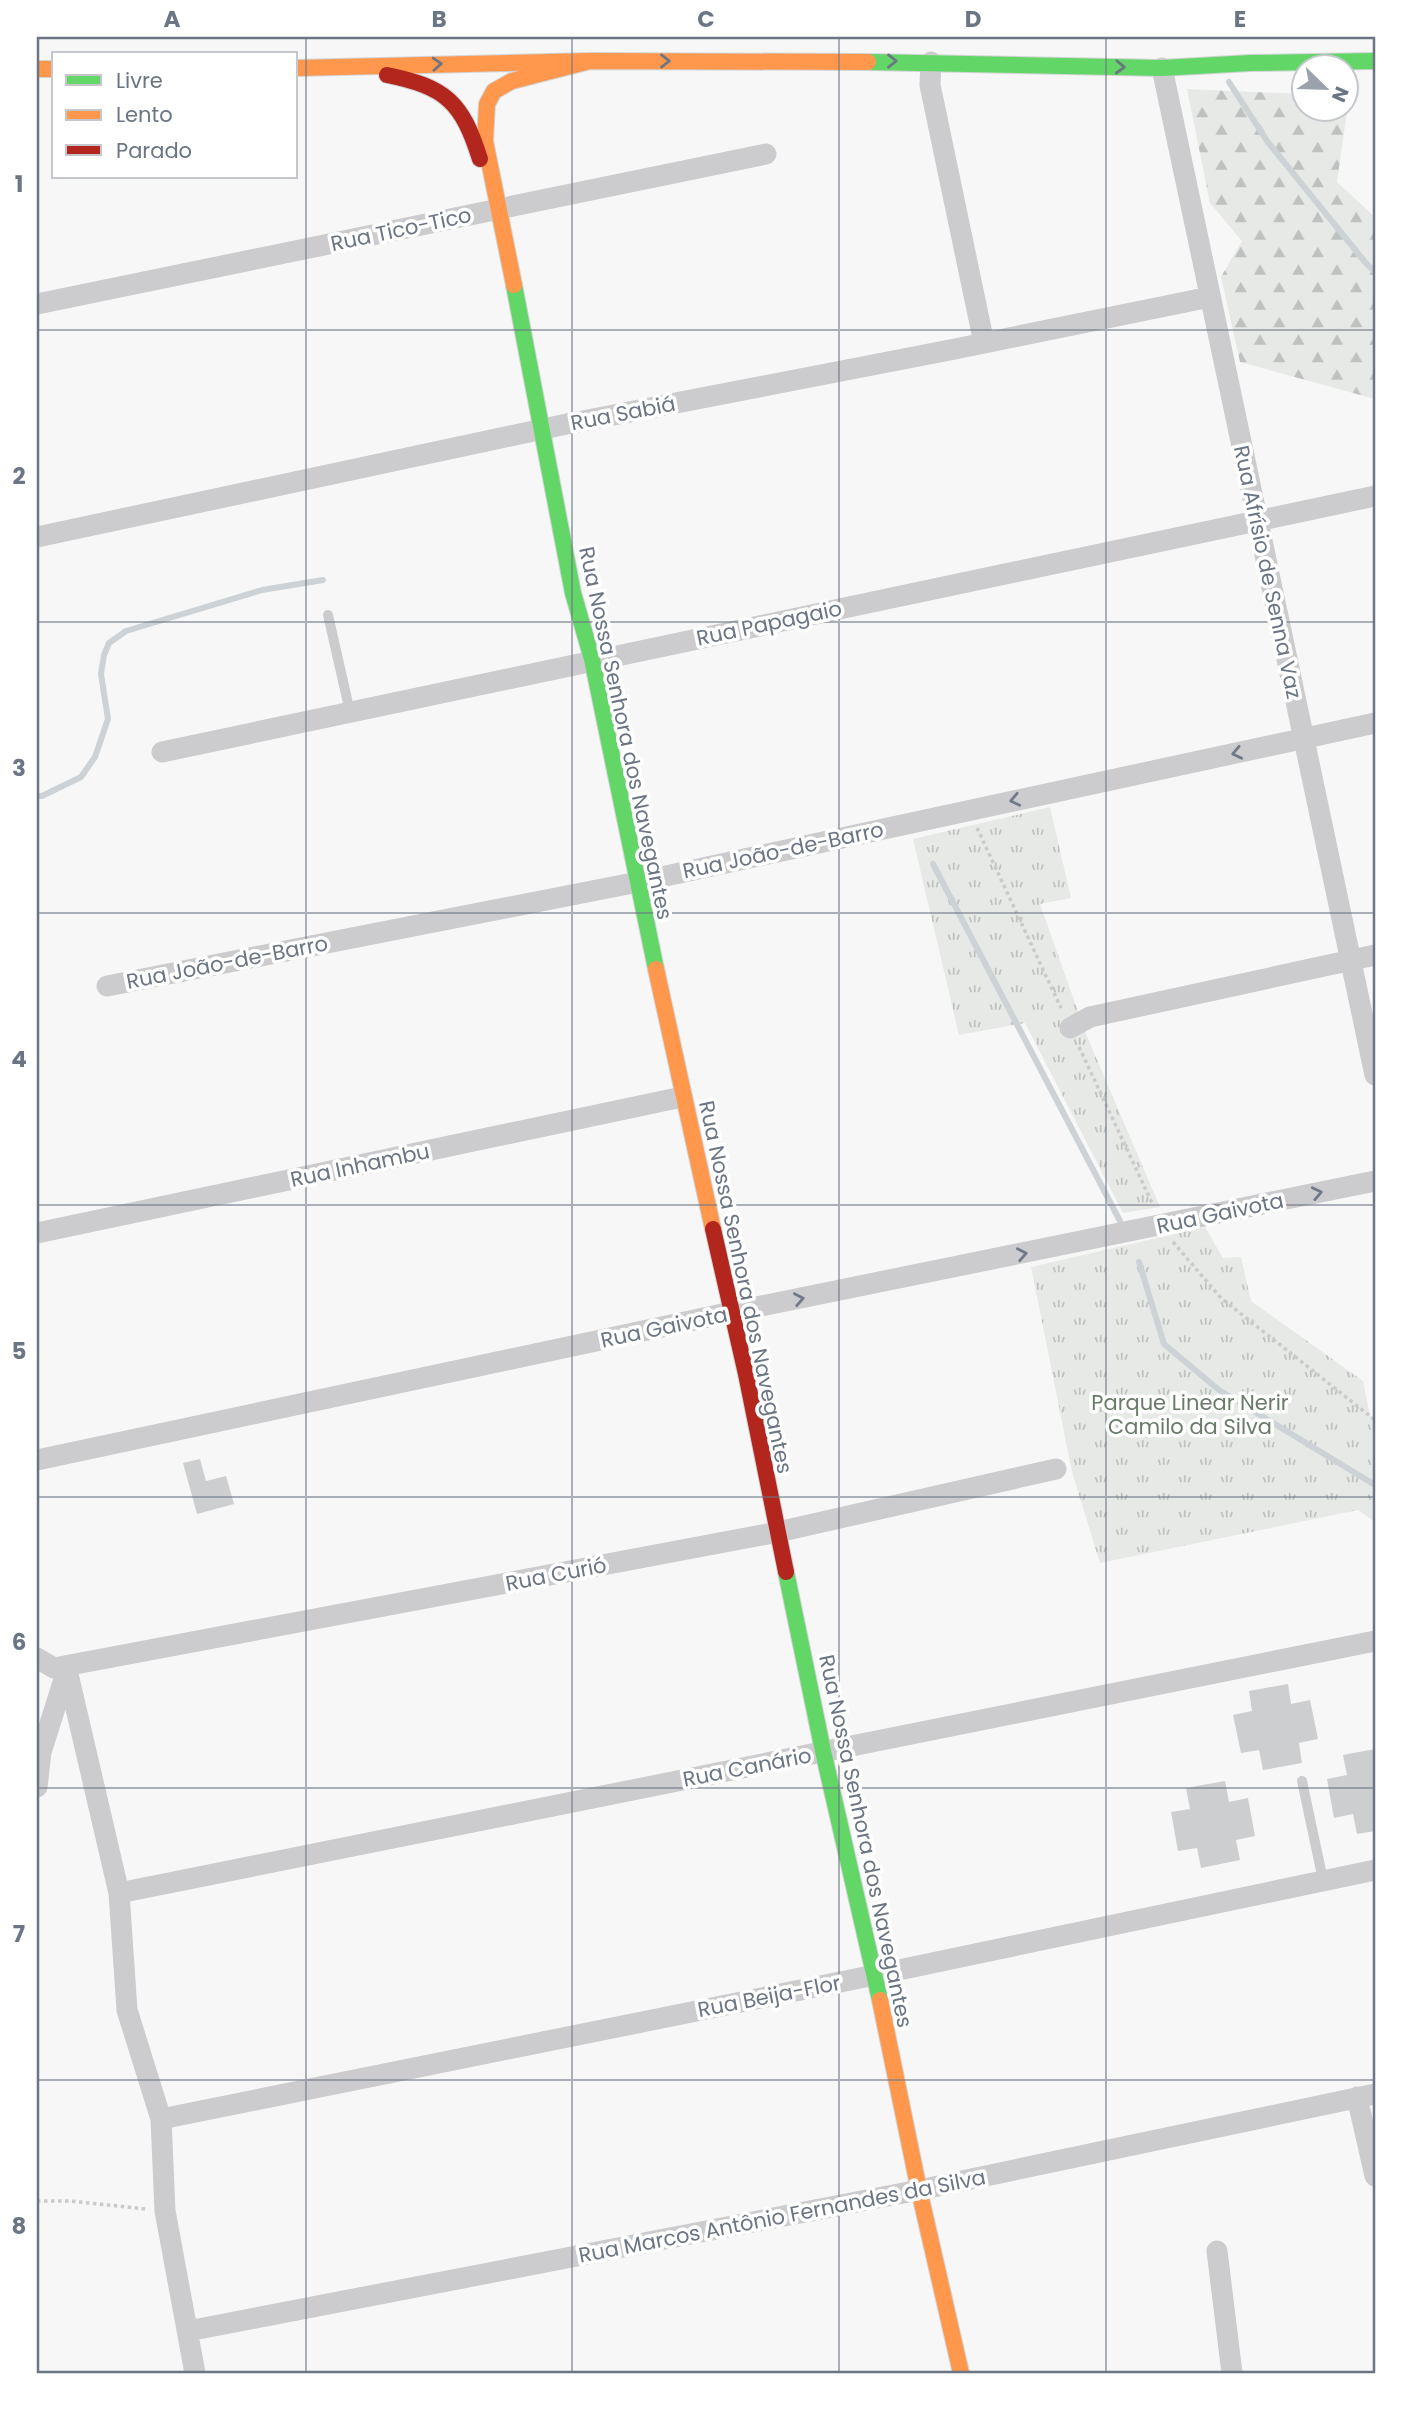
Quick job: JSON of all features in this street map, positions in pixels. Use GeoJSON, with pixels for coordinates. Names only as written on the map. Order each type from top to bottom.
{"type":"FeatureCollection","features":[{"type":"Feature","properties":{"kind":"street"},"geometry":{"type":"LineString","coordinates":[[849,47],[852,59],[858,61]]}},
{"type":"Feature","properties":{"kind":"street"},"geometry":{"type":"LineString","coordinates":[[1250,62],[1273,49],[1375,51]]}},
{"type":"Feature","properties":{"kind":"street","name":"Rua Nossa Senhora dos Navegantes"},"geometry":{"type":"LineString","coordinates":[[590,61],[512,81],[494,91],[487,104],[485,141],[573,593],[592,659],[682,1097],[732,1312],[823,1751],[875,1975],[919,2190],[961,2373]]}},
{"type":"Feature","properties":{"kind":"street"},"geometry":{"type":"LineString","coordinates":[[298,68],[492,62],[858,61],[1162,68],[1250,62],[1375,61]]}},
{"type":"Feature","properties":{"kind":"street"},"geometry":{"type":"LineString","coordinates":[[931,62],[930,85],[984,343]]}},
{"type":"Feature","properties":{"kind":"street","name":"Rua Nossa Senhora dos Navegantes"},"geometry":{"type":"LineString","coordinates":[[348,68],[421,83],[443,95],[461,111],[498,209]]}},
{"type":"Feature","properties":{"kind":"street","name":"Rua Afrísio de Senna Vaz"},"geometry":{"type":"LineString","coordinates":[[1162,68],[1375,1075]]}},
{"type":"Feature","properties":{"kind":"street","name":"Rua Tico-Tico"},"geometry":{"type":"LineString","coordinates":[[37,304],[766,154]]}},
{"type":"Feature","properties":{"kind":"street","name":"Rua Sabiá"},"geometry":{"type":"LineString","coordinates":[[37,537],[542,429],[1210,297]]}},
{"type":"Feature","properties":{"kind":"street","name":"Rua Papagaio"},"geometry":{"type":"LineString","coordinates":[[162,752],[592,659],[1375,496]]}},
{"type":"Feature","properties":{"kind":"street","name":"Rua João-de-Barro"},"geometry":{"type":"LineString","coordinates":[[107,986],[638,882],[1375,723]]}},
{"type":"Feature","properties":{"kind":"street"},"geometry":{"type":"LineString","coordinates":[[1070,1028],[1090,1017],[1375,955]]}},
{"type":"Feature","properties":{"kind":"street","name":"Rua Inhambu"},"geometry":{"type":"LineString","coordinates":[[38,1230],[682,1097]]}},
{"type":"Feature","properties":{"kind":"street","name":"Rua Gaivota"},"geometry":{"type":"LineString","coordinates":[[37,1460],[732,1312],[1375,1181]]}},
{"type":"Feature","properties":{"kind":"street","name":"Rua Curió"},"geometry":{"type":"LineString","coordinates":[[53,1665],[778,1532],[1056,1469]]}},
{"type":"Feature","properties":{"kind":"street","name":"Rua Canário"},"geometry":{"type":"LineString","coordinates":[[119,1893],[1375,1642]]}},
{"type":"Feature","properties":{"kind":"street"},"geometry":{"type":"LineString","coordinates":[[37,1787],[53,1665]]}},
{"type":"Feature","properties":{"kind":"street"},"geometry":{"type":"LineString","coordinates":[[53,1665],[119,1893],[127,2010],[162,2119],[165,2211],[195,2373]]}},
{"type":"Feature","properties":{"kind":"street","name":"Rua Beija-Flor"},"geometry":{"type":"LineString","coordinates":[[162,2119],[875,1975],[1375,1870]]}},
{"type":"Feature","properties":{"kind":"street"},"geometry":{"type":"LineString","coordinates":[[1366,2095],[1375,2176]]}},
{"type":"Feature","properties":{"kind":"street","name":"Rua Marcos Antônio Fernandes da Silva"},"geometry":{"type":"LineString","coordinates":[[188,2331],[919,2190],[1366,2095]]}},
{"type":"Feature","properties":{"kind":"street"},"geometry":{"type":"LineString","coordinates":[[1217,2251],[1232,2373]]}},
{"type":"Feature","properties":{"kind":"lane"},"geometry":{"type":"LineString","coordinates":[[328,615],[350,712]]}},
{"type":"Feature","properties":{"kind":"lane"},"geometry":{"type":"LineString","coordinates":[[1302,1781],[1323,1880]]}},
{"type":"Feature","properties":{"kind":"path"},"geometry":{"type":"LineString","coordinates":[[1163,1225],[1176,1246],[1221,1298],[1375,1420]]}},
{"type":"Feature","properties":{"kind":"path"},"geometry":{"type":"LineString","coordinates":[[37,2201],[69,2201],[165,2211]]}},
{"type":"Feature","properties":{"kind":"green space"},"geometry":{"type":"Polygon","coordinates":[[[1187,89],[1290,93],[1290,122],[1345,122],[1337,182],[1375,217],[1375,399],[1240,362],[1221,277],[1242,241],[1210,203],[1187,89]]]}},
{"type":"Feature","properties":{"kind":"green space"},"geometry":{"type":"Polygon","coordinates":[[[1050,807],[1071,898],[1040,904],[1086,1034],[1160,1207],[1123,1213],[1025,1023],[959,1035],[913,839],[1050,807]]]}},
{"type":"Feature","properties":{"kind":"green space","name":"Parque Linear Nerir Camilo da Silva"},"geometry":{"type":"Polygon","coordinates":[[[1205,1227],[1223,1258],[1241,1257],[1251,1301],[1363,1381],[1370,1416],[1375,1416],[1375,1522],[1358,1510],[1100,1563],[1072,1472],[1031,1267],[1205,1227]]]}},
{"type":"Feature","properties":{"kind":"building"},"geometry":{"type":"Polygon","coordinates":[[[200,1459],[206,1481],[226,1476],[234,1504],[197,1514],[183,1463],[200,1459]]]}},
{"type":"Feature","properties":{"kind":"building"},"geometry":{"type":"Polygon","coordinates":[[[1288,1684],[1291,1704],[1310,1700],[1318,1739],[1299,1743],[1302,1763],[1263,1770],[1259,1750],[1241,1753],[1233,1715],[1252,1711],[1249,1691],[1288,1684]]]}},
{"type":"Feature","properties":{"kind":"building"},"geometry":{"type":"Polygon","coordinates":[[[1375,1749],[1375,1831],[1357,1834],[1353,1814],[1334,1818],[1327,1779],[1347,1775],[1343,1755],[1375,1749]]]}},
{"type":"Feature","properties":{"kind":"building"},"geometry":{"type":"Polygon","coordinates":[[[1225,1781],[1229,1802],[1248,1798],[1255,1836],[1236,1840],[1240,1860],[1201,1868],[1197,1848],[1178,1851],[1171,1812],[1190,1809],[1186,1788],[1225,1781]]]}},
{"type":"Feature","properties":{"kind":"waterway"},"geometry":{"type":"LineString","coordinates":[[1229,82],[1267,141],[1375,272]]}},
{"type":"Feature","properties":{"kind":"waterway"},"geometry":{"type":"LineString","coordinates":[[37,796],[81,777],[95,757],[108,719],[101,674],[109,643],[126,631],[262,590],[323,580]]}},
{"type":"Feature","properties":{"kind":"waterway"},"geometry":{"type":"LineString","coordinates":[[933,864],[1120,1221]]}},
{"type":"Feature","properties":{"kind":"waterway"},"geometry":{"type":"LineString","coordinates":[[1139,1262],[1164,1344],[1219,1390],[1375,1485]]}},
{"type":"Feature","properties":{"kind":"traffic: fast"},"geometry":{"type":"LineString","coordinates":[[868,62],[1162,68],[1250,63],[1375,61]]}},
{"type":"Feature","properties":{"kind":"traffic: fast"},"geometry":{"type":"LineString","coordinates":[[514,285],[573,593],[592,659],[656,969]]}},
{"type":"Feature","properties":{"kind":"traffic: fast"},"geometry":{"type":"LineString","coordinates":[[786,1572],[823,1751],[880,2000]]}},
{"type":"Feature","properties":{"kind":"traffic: slow"},"geometry":{"type":"LineString","coordinates":[[514,285],[485,141],[487,104],[494,91],[512,81],[590,61]]}},
{"type":"Feature","properties":{"kind":"traffic: slow"},"geometry":{"type":"LineString","coordinates":[[298,68],[590,61],[868,62]]}},
{"type":"Feature","properties":{"kind":"traffic: slow"},"geometry":{"type":"LineString","coordinates":[[37,69],[52,69]]}},
{"type":"Feature","properties":{"kind":"traffic: slow"},"geometry":{"type":"LineString","coordinates":[[656,969],[713,1229]]}},
{"type":"Feature","properties":{"kind":"traffic: slow"},"geometry":{"type":"LineString","coordinates":[[880,2000],[919,2190],[961,2373]]}},
{"type":"Feature","properties":{"kind":"traffic: jam"},"geometry":{"type":"LineString","coordinates":[[387,75],[424,85],[449,100],[466,124],[480,159]]}},
{"type":"Feature","properties":{"kind":"traffic: jam"},"geometry":{"type":"LineString","coordinates":[[713,1229],[786,1572]]}}]}
